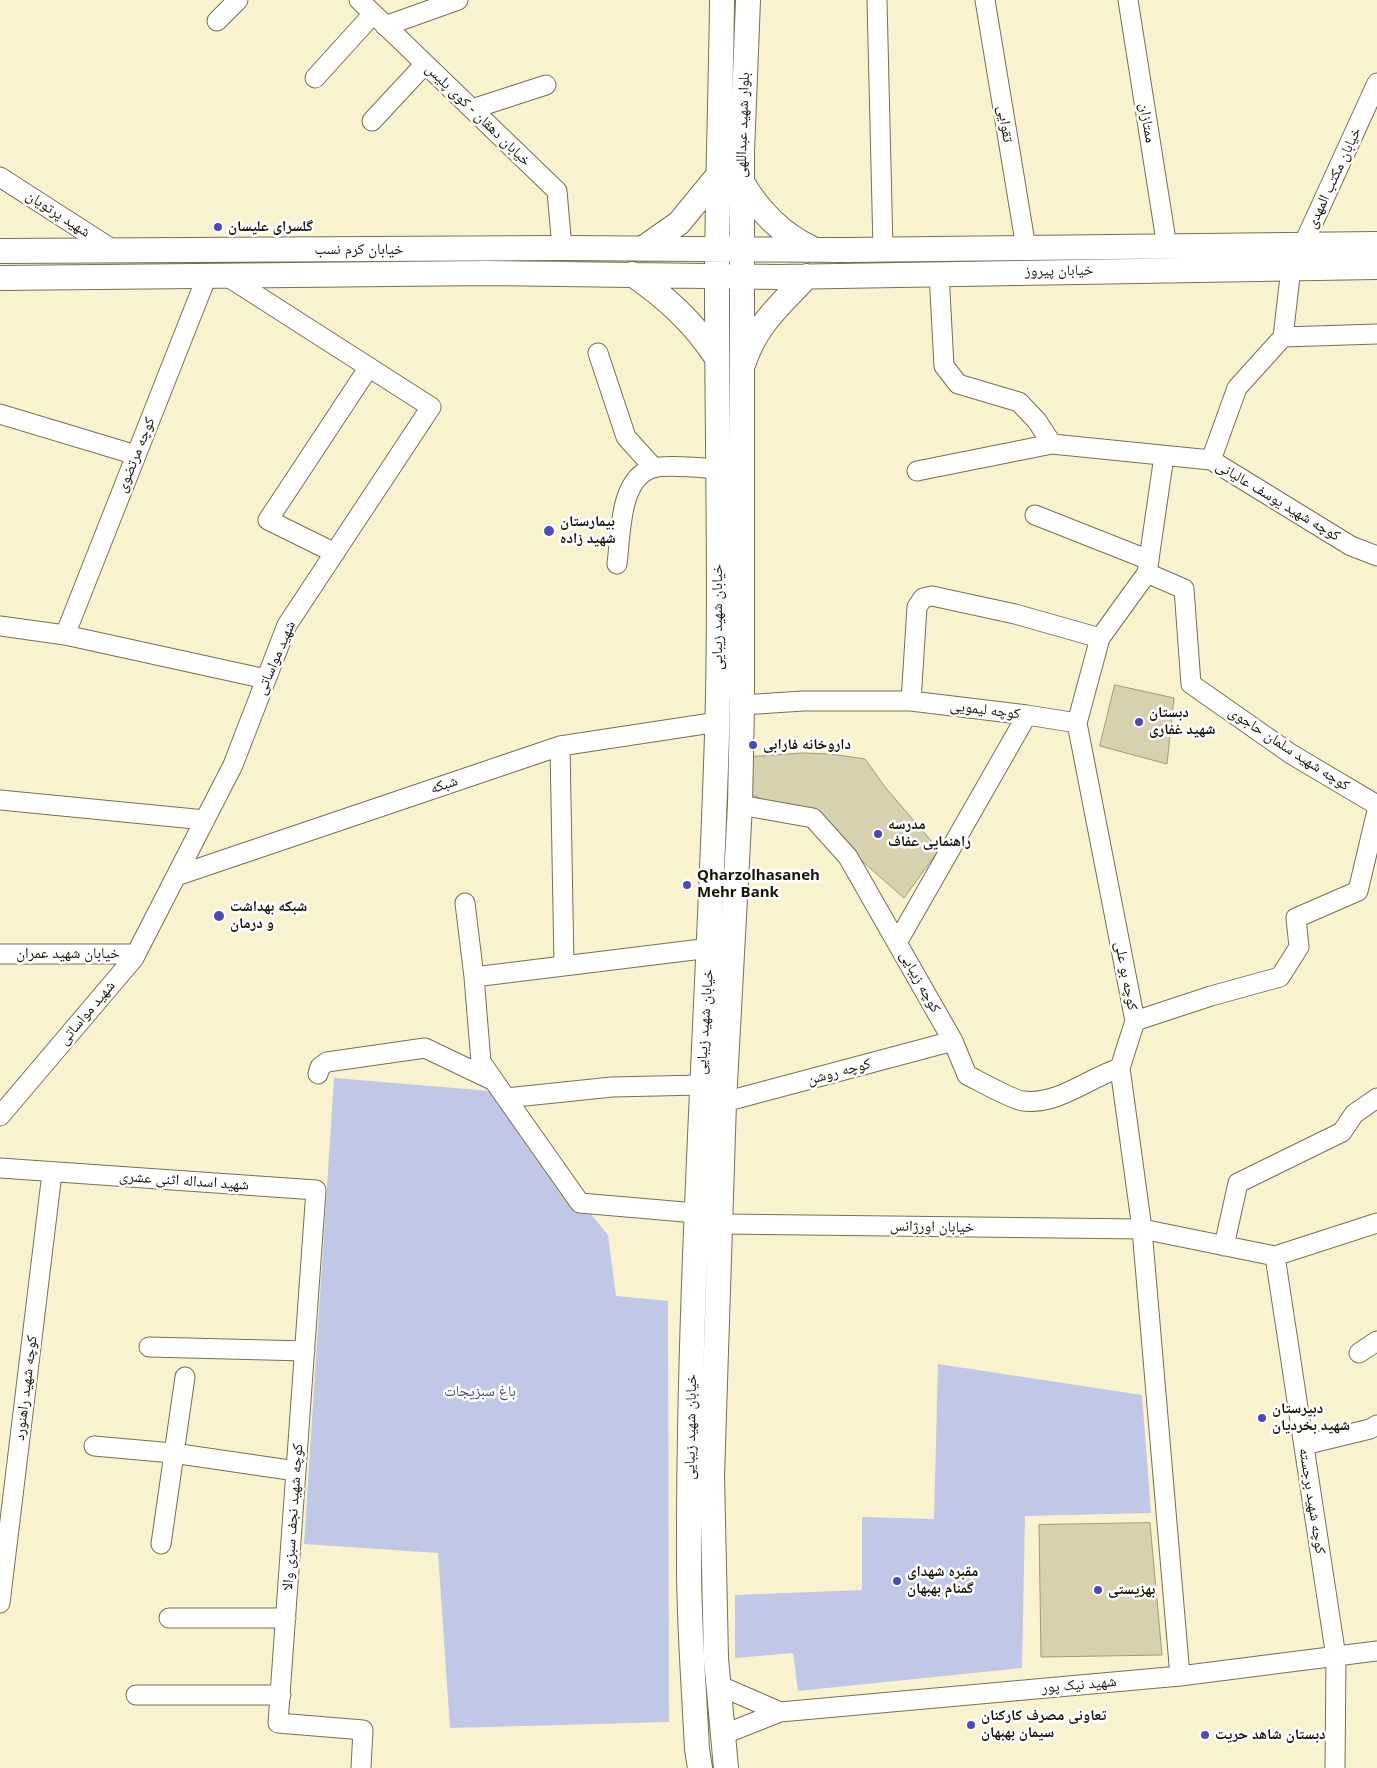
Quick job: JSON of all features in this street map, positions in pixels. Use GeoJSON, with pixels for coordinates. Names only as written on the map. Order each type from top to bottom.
{"type":"FeatureCollection","features":[{"type":"Feature","properties":{"kind":"main road","name":"بلوار شهید عبداللهی"},"geometry":{"type":"LineString","coordinates":[[722,0],[731,189]]}},
{"type":"Feature","properties":{"kind":"main road","name":"بلوار شهید عبداللهی"},"geometry":{"type":"LineString","coordinates":[[729,249],[731,189],[748,0]]}},
{"type":"Feature","properties":{"kind":"main road"},"geometry":{"type":"LineString","coordinates":[[642,249],[731,189],[751,198],[777,227],[791,239],[815,250]]}},
{"type":"Feature","properties":{"kind":"main road","name":"خیابان پیروز"},"geometry":{"type":"LineString","coordinates":[[729,249],[815,250],[1377,244]]}},
{"type":"Feature","properties":{"kind":"main road"},"geometry":{"type":"LineString","coordinates":[[562,248],[564,274]]}},
{"type":"Feature","properties":{"kind":"main road","name":"خیابان کرم نسب"},"geometry":{"type":"LineString","coordinates":[[0,251],[729,249]]}},
{"type":"Feature","properties":{"kind":"main road","name":"خیابان شهید زیبایی"},"geometry":{"type":"LineString","coordinates":[[700,1768],[696,1729],[689,1567],[692,1345],[701,1085],[710,948],[718,722],[719,468],[717,276],[729,249]]}},
{"type":"Feature","properties":{"kind":"main road","name":"خیابان شهید زیبایی"},"geometry":{"type":"LineString","coordinates":[[726,1768],[718,1685],[712,1476],[722,1224],[724,1102],[740,805],[742,705],[741,276],[729,249]]}},
{"type":"Feature","properties":{"kind":"main road","name":"خیابان پیروز"},"geometry":{"type":"LineString","coordinates":[[717,276],[1377,267]]}},
{"type":"Feature","properties":{"kind":"main road","name":"خیابان کرم نسب"},"geometry":{"type":"LineString","coordinates":[[0,278],[564,274],[717,276]]}},
{"type":"Feature","properties":{"kind":"main road"},"geometry":{"type":"LineString","coordinates":[[632,274],[686,316],[700,332],[717,358]]}},
{"type":"Feature","properties":{"kind":"main road"},"geometry":{"type":"LineString","coordinates":[[740,373],[757,331],[770,313],[807,276]]}},
{"type":"Feature","properties":{"kind":"main road"},"geometry":{"type":"LineString","coordinates":[[692,1345],[717,1346]]}},
{"type":"Feature","properties":{"kind":"street"},"geometry":{"type":"LineString","coordinates":[[217,21],[238,0]]}},
{"type":"Feature","properties":{"kind":"street","name":"خیابان دهقان - کوی پلیس"},"geometry":{"type":"LineString","coordinates":[[359,0],[557,191],[562,248]]}},
{"type":"Feature","properties":{"kind":"street"},"geometry":{"type":"LineString","coordinates":[[314,78],[379,20],[458,0]]}},
{"type":"Feature","properties":{"kind":"street"},"geometry":{"type":"LineString","coordinates":[[877,0],[883,249]]}},
{"type":"Feature","properties":{"kind":"street","name":"تقوایی"},"geometry":{"type":"LineString","coordinates":[[985,0],[1026,248]]}},
{"type":"Feature","properties":{"kind":"street","name":"ممتازان"},"geometry":{"type":"LineString","coordinates":[[1128,0],[1167,247]]}},
{"type":"Feature","properties":{"kind":"street"},"geometry":{"type":"LineString","coordinates":[[372,121],[425,64]]}},
{"type":"Feature","properties":{"kind":"street","name":"خیابان مکتب المهدی"},"geometry":{"type":"LineString","coordinates":[[1303,245],[1377,83]]}},
{"type":"Feature","properties":{"kind":"street"},"geometry":{"type":"LineString","coordinates":[[472,109],[546,85]]}},
{"type":"Feature","properties":{"kind":"street","name":"شهید پرتویان"},"geometry":{"type":"LineString","coordinates":[[0,177],[115,251]]}},
{"type":"Feature","properties":{"kind":"street"},"geometry":{"type":"LineString","coordinates":[[1292,268],[1283,337],[1377,334]]}},
{"type":"Feature","properties":{"kind":"street"},"geometry":{"type":"LineString","coordinates":[[939,273],[944,366],[958,384],[1019,402],[1037,421],[1052,444]]}},
{"type":"Feature","properties":{"kind":"street","name":"شهید مواساتی"},"geometry":{"type":"LineString","coordinates":[[0,1116],[136,954],[233,765],[287,625],[431,407],[369,367],[216,275]]}},
{"type":"Feature","properties":{"kind":"street","name":"کوچه مرتضوی"},"geometry":{"type":"LineString","coordinates":[[65,635],[136,455],[216,275]]}},
{"type":"Feature","properties":{"kind":"street","name":"کوچه شهید یوسف عالیانی"},"geometry":{"type":"LineString","coordinates":[[1283,337],[1237,388],[1211,460],[1352,546],[1377,556]]}},
{"type":"Feature","properties":{"kind":"street"},"geometry":{"type":"LineString","coordinates":[[598,353],[626,437],[654,468]]}},
{"type":"Feature","properties":{"kind":"street"},"geometry":{"type":"LineString","coordinates":[[335,553],[268,520],[369,367]]}},
{"type":"Feature","properties":{"kind":"street"},"geometry":{"type":"LineString","coordinates":[[0,414],[136,455]]}},
{"type":"Feature","properties":{"kind":"street"},"geometry":{"type":"LineString","coordinates":[[918,471],[1052,444],[1211,460]]}},
{"type":"Feature","properties":{"kind":"street"},"geometry":{"type":"LineString","coordinates":[[1028,715],[1077,723],[1100,638],[1148,566],[1164,456]]}},
{"type":"Feature","properties":{"kind":"street"},"geometry":{"type":"LineString","coordinates":[[617,564],[628,489],[639,474],[654,468],[719,468]]}},
{"type":"Feature","properties":{"kind":"street"},"geometry":{"type":"LineString","coordinates":[[1035,515],[1148,566]]}},
{"type":"Feature","properties":{"kind":"street","name":"کوچه شهید سلمان حاجوی"},"geometry":{"type":"LineString","coordinates":[[1148,566],[1184,589],[1191,684],[1291,754],[1377,805]]}},
{"type":"Feature","properties":{"kind":"street"},"geometry":{"type":"LineString","coordinates":[[911,702],[917,607],[922,598],[932,596],[1015,614],[1100,638]]}},
{"type":"Feature","properties":{"kind":"street"},"geometry":{"type":"LineString","coordinates":[[0,626],[65,635],[266,679]]}},
{"type":"Feature","properties":{"kind":"street","name":"کوچه لیمویی"},"geometry":{"type":"LineString","coordinates":[[742,705],[803,701],[911,702],[1028,715],[898,942]]}},
{"type":"Feature","properties":{"kind":"street","name":"شبکه"},"geometry":{"type":"LineString","coordinates":[[176,876],[560,746],[718,722]]}},
{"type":"Feature","properties":{"kind":"street","name":"کوچه بو علی"},"geometry":{"type":"LineString","coordinates":[[1077,723],[1134,1021],[1120,1068],[1142,1229],[1180,1676]]}},
{"type":"Feature","properties":{"kind":"street"},"geometry":{"type":"LineString","coordinates":[[560,746],[564,965]]}},
{"type":"Feature","properties":{"kind":"street"},"geometry":{"type":"LineString","coordinates":[[0,800],[205,820]]}},
{"type":"Feature","properties":{"kind":"street","name":"کوچه زیبایی"},"geometry":{"type":"LineString","coordinates":[[740,805],[813,818],[848,857],[953,1041],[967,1075],[1022,1101],[1060,1097],[1107,1072],[1120,1068]]}},
{"type":"Feature","properties":{"kind":"street"},"geometry":{"type":"LineString","coordinates":[[1134,1021],[1211,996],[1280,978],[1299,947],[1296,918],[1358,891],[1377,811]]}},
{"type":"Feature","properties":{"kind":"street"},"geometry":{"type":"LineString","coordinates":[[465,903],[474,977],[481,1062],[580,1202],[696,1213]]}},
{"type":"Feature","properties":{"kind":"street"},"geometry":{"type":"LineString","coordinates":[[474,977],[710,948]]}},
{"type":"Feature","properties":{"kind":"street","name":"خیابان شهید عمران"},"geometry":{"type":"LineString","coordinates":[[0,954],[136,954]]}},
{"type":"Feature","properties":{"kind":"street","name":"کوچه روشن"},"geometry":{"type":"LineString","coordinates":[[724,1102],[953,1041]]}},
{"type":"Feature","properties":{"kind":"street"},"geometry":{"type":"LineString","coordinates":[[318,1074],[320,1067],[327,1062],[425,1048],[493,1081]]}},
{"type":"Feature","properties":{"kind":"street"},"geometry":{"type":"LineString","coordinates":[[506,1098],[612,1087],[701,1085]]}},
{"type":"Feature","properties":{"kind":"street"},"geometry":{"type":"LineString","coordinates":[[1224,1246],[1238,1183],[1342,1132],[1354,1114],[1377,1098]]}},
{"type":"Feature","properties":{"kind":"street","name":"شهید اسداله اثنی عشری"},"geometry":{"type":"LineString","coordinates":[[0,1168],[316,1190]]}},
{"type":"Feature","properties":{"kind":"street","name":"کوچه شهید راهنورد"},"geometry":{"type":"LineString","coordinates":[[0,1603],[52,1173]]}},
{"type":"Feature","properties":{"kind":"street","name":"کوچه شهید نجف سبزی والا"},"geometry":{"type":"LineString","coordinates":[[316,1190],[278,1722],[362,1730],[361,1768]]}},
{"type":"Feature","properties":{"kind":"street"},"geometry":{"type":"LineString","coordinates":[[1275,1256],[1377,1223]]}},
{"type":"Feature","properties":{"kind":"street","name":"خیابان اورژانس"},"geometry":{"type":"LineString","coordinates":[[722,1224],[1142,1229],[1275,1256]]}},
{"type":"Feature","properties":{"kind":"street","name":"کوچه شهید برجسته"},"geometry":{"type":"LineString","coordinates":[[1275,1256],[1336,1657],[1335,1768]]}},
{"type":"Feature","properties":{"kind":"street"},"geometry":{"type":"LineString","coordinates":[[1359,1353],[1377,1341]]}},
{"type":"Feature","properties":{"kind":"street"},"geometry":{"type":"LineString","coordinates":[[149,1347],[305,1351]]}},
{"type":"Feature","properties":{"kind":"street"},"geometry":{"type":"LineString","coordinates":[[161,1544],[172,1454],[185,1377]]}},
{"type":"Feature","properties":{"kind":"street"},"geometry":{"type":"LineString","coordinates":[[1304,1445],[1370,1429],[1377,1425]]}},
{"type":"Feature","properties":{"kind":"street"},"geometry":{"type":"LineString","coordinates":[[94,1446],[172,1454],[296,1471]]}},
{"type":"Feature","properties":{"kind":"street"},"geometry":{"type":"LineString","coordinates":[[168,1618],[286,1618]]}},
{"type":"Feature","properties":{"kind":"street","name":"شهید نیک پور"},"geometry":{"type":"LineString","coordinates":[[722,1735],[780,1712],[1180,1676],[1377,1651]]}},
{"type":"Feature","properties":{"kind":"street","name":"شهید نیک پور"},"geometry":{"type":"LineString","coordinates":[[718,1685],[780,1712]]}},
{"type":"Feature","properties":{"kind":"street"},"geometry":{"type":"LineString","coordinates":[[136,1694],[281,1695]]}},
{"type":"Feature","properties":{"kind":"green space","name":"باغ سبزیجات"},"geometry":{"type":"Polygon","coordinates":[[[334,1078],[490,1091],[608,1235],[616,1296],[668,1301],[669,1722],[450,1728],[438,1553],[304,1544],[334,1078]]]}},
{"type":"Feature","properties":{"kind":"green space"},"geometry":{"type":"Polygon","coordinates":[[[938,1364],[1142,1395],[1151,1513],[1025,1516],[1022,1668],[798,1691],[793,1653],[735,1658],[735,1595],[862,1590],[862,1517],[934,1519],[938,1364]]]}},
{"type":"Feature","properties":{"kind":"building","name":"دبستان شهید غفاری"},"geometry":{"type":"Polygon","coordinates":[[[1115,685],[1174,698],[1167,764],[1100,746],[1115,685]]]}},
{"type":"Feature","properties":{"kind":"building","name":"مدرسه راهنمایی عفاف"},"geometry":{"type":"Polygon","coordinates":[[[803,753],[831,754],[865,759],[885,787],[939,850],[904,898],[813,818],[749,794],[752,757],[803,753]]]}},
{"type":"Feature","properties":{"kind":"building","name":"بهزیستی"},"geometry":{"type":"Polygon","coordinates":[[[1150,1523],[1162,1655],[1041,1657],[1039,1525],[1150,1523]]]}},
{"type":"Feature","properties":{"kind":"place","name":"گلسرای علیسان"},"geometry":{"type":"Point","coordinates":[218,227]}},
{"type":"Feature","properties":{"kind":"place","name":"بیمارستان شهید زاده"},"geometry":{"type":"Point","coordinates":[549,531]}},
{"type":"Feature","properties":{"kind":"place","name":"دبستان شهید غفاری"},"geometry":{"type":"Point","coordinates":[1139,722]}},
{"type":"Feature","properties":{"kind":"place","name":"داروخانه فارابی"},"geometry":{"type":"Point","coordinates":[753,745]}},
{"type":"Feature","properties":{"kind":"place","name":"مدرسه راهنمایی عفاف"},"geometry":{"type":"Point","coordinates":[878,834]}},
{"type":"Feature","properties":{"kind":"place","name":"Qharzolhasaneh Mehr Bank"},"geometry":{"type":"Point","coordinates":[687,885]}},
{"type":"Feature","properties":{"kind":"place","name":"شبکه بهداشت و درمان"},"geometry":{"type":"Point","coordinates":[219,916]}},
{"type":"Feature","properties":{"kind":"place","name":"دبیرستان شهید بخردیان"},"geometry":{"type":"Point","coordinates":[1262,1418]}},
{"type":"Feature","properties":{"kind":"place","name":"مقبره شهدای گمنام بهبهان"},"geometry":{"type":"Point","coordinates":[897,1581]}},
{"type":"Feature","properties":{"kind":"place","name":"بهزیستی"},"geometry":{"type":"Point","coordinates":[1098,1590]}},
{"type":"Feature","properties":{"kind":"place","name":"تعاونی مصرف کارکنان سیمان بهبهان"},"geometry":{"type":"Point","coordinates":[971,1725]}},
{"type":"Feature","properties":{"kind":"place","name":"دبستان شاهد حریت"},"geometry":{"type":"Point","coordinates":[1205,1735]}}]}
